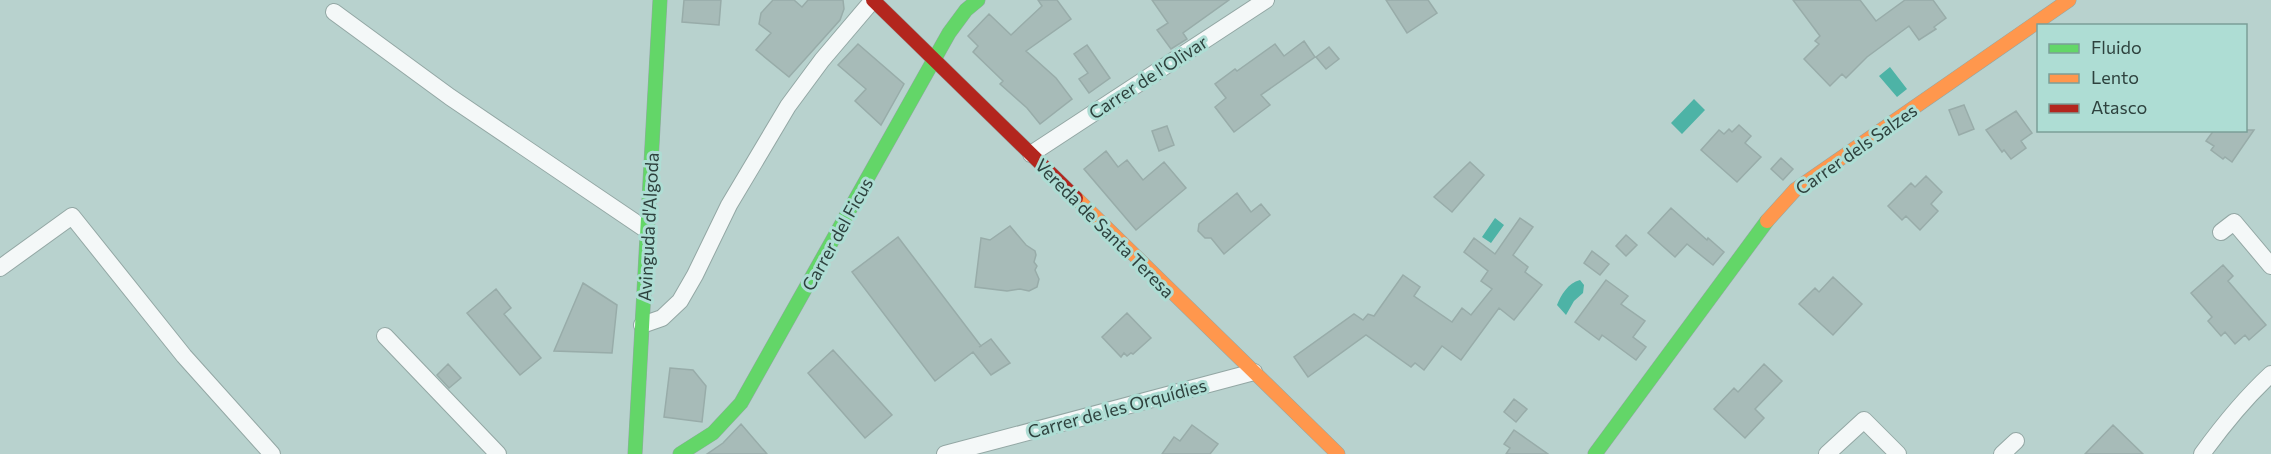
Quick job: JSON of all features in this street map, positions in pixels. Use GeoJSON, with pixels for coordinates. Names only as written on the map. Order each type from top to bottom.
{"type":"FeatureCollection","features":[{"type":"Feature","properties":{"kind":"street","name":"Avinguda d'Algoda"},"geometry":{"type":"LineString","coordinates":[[635,454],[660,0]]}},
{"type":"Feature","properties":{"kind":"street"},"geometry":{"type":"LineString","coordinates":[[642,325],[662,318],[680,301],[729,205],[788,106],[822,60],[873,0]]}},
{"type":"Feature","properties":{"kind":"street","name":"Vereda de Santa Teresa"},"geometry":{"type":"LineString","coordinates":[[873,0],[1338,454]]}},
{"type":"Feature","properties":{"kind":"street","name":"Carrer del Ficus"},"geometry":{"type":"LineString","coordinates":[[680,454],[713,433],[741,404],[949,33],[966,10],[978,0]]}},
{"type":"Feature","properties":{"kind":"street","name":"Carrer de l'Olivar"},"geometry":{"type":"LineString","coordinates":[[1031,154],[1266,0]]}},
{"type":"Feature","properties":{"kind":"street","name":"Carrer dels Salzes"},"geometry":{"type":"LineString","coordinates":[[1595,454],[1769,218],[1795,190],[2069,0]]}},
{"type":"Feature","properties":{"kind":"street"},"geometry":{"type":"LineString","coordinates":[[334,12],[450,97],[648,231]]}},
{"type":"Feature","properties":{"kind":"street"},"geometry":{"type":"LineString","coordinates":[[0,268],[72,216],[184,356],[272,454]]}},
{"type":"Feature","properties":{"kind":"street"},"geometry":{"type":"LineString","coordinates":[[2221,232],[2234,222],[2271,266]]}},
{"type":"Feature","properties":{"kind":"street"},"geometry":{"type":"LineString","coordinates":[[385,336],[498,454]]}},
{"type":"Feature","properties":{"kind":"street","name":"Carrer de les Orquídies"},"geometry":{"type":"LineString","coordinates":[[945,454],[1254,372]]}},
{"type":"Feature","properties":{"kind":"street"},"geometry":{"type":"LineString","coordinates":[[2202,454],[2254,390],[2271,374]]}},
{"type":"Feature","properties":{"kind":"street"},"geometry":{"type":"LineString","coordinates":[[1827,454],[1864,420],[1898,454]]}},
{"type":"Feature","properties":{"kind":"street"},"geometry":{"type":"LineString","coordinates":[[2002,454],[2016,441]]}},
{"type":"Feature","properties":{"kind":"shaded area"},"geometry":{"type":"Polygon","coordinates":[[[1890,67],[1907,89],[1897,97],[1879,76],[1890,67]]]}},
{"type":"Feature","properties":{"kind":"shaded area"},"geometry":{"type":"Polygon","coordinates":[[[1694,99],[1705,110],[1682,134],[1671,123],[1694,99]]]}},
{"type":"Feature","properties":{"kind":"shaded area"},"geometry":{"type":"Polygon","coordinates":[[[1495,218],[1504,225],[1491,243],[1482,237],[1495,218]]]}},
{"type":"Feature","properties":{"kind":"shaded area"},"geometry":{"type":"Polygon","coordinates":[[[1580,280],[1584,285],[1583,293],[1574,301],[1566,315],[1557,305],[1563,293],[1580,280]]]}},
{"type":"Feature","properties":{"kind":"building"},"geometry":{"type":"Polygon","coordinates":[[[684,0],[721,0],[719,25],[682,22],[684,0]]]}},
{"type":"Feature","properties":{"kind":"building"},"geometry":{"type":"Polygon","coordinates":[[[773,0],[794,0],[802,7],[808,0],[843,0],[844,9],[840,20],[789,77],[756,50],[771,33],[759,24],[761,13],[773,0]]]}},
{"type":"Feature","properties":{"kind":"building"},"geometry":{"type":"Polygon","coordinates":[[[1038,0],[1057,0],[1071,19],[1026,51],[1056,78],[1072,99],[1040,124],[1027,108],[1000,84],[1003,81],[973,52],[978,46],[968,36],[989,14],[1011,35],[1042,6],[1038,0]]]}},
{"type":"Feature","properties":{"kind":"building"},"geometry":{"type":"Polygon","coordinates":[[[1152,0],[1229,0],[1183,33],[1187,39],[1171,49],[1157,30],[1168,23],[1152,0]]]}},
{"type":"Feature","properties":{"kind":"building"},"geometry":{"type":"Polygon","coordinates":[[[1386,0],[1428,0],[1437,13],[1407,33],[1386,0]]]}},
{"type":"Feature","properties":{"kind":"building"},"geometry":{"type":"Polygon","coordinates":[[[1793,0],[1860,0],[1876,21],[1905,0],[1933,0],[1946,18],[1934,27],[1936,29],[1919,40],[1909,26],[1867,57],[1846,78],[1842,74],[1830,86],[1804,59],[1819,44],[1815,41],[1820,36],[1793,0]]]}},
{"type":"Feature","properties":{"kind":"building"},"geometry":{"type":"Polygon","coordinates":[[[1304,41],[1315,57],[1261,95],[1270,105],[1234,132],[1215,107],[1226,98],[1215,84],[1275,44],[1284,56],[1304,41]]]}},
{"type":"Feature","properties":{"kind":"building"},"geometry":{"type":"Polygon","coordinates":[[[858,44],[904,84],[881,125],[855,101],[866,89],[838,65],[858,44]]]}},
{"type":"Feature","properties":{"kind":"building"},"geometry":{"type":"Polygon","coordinates":[[[1087,45],[1110,78],[1089,93],[1079,79],[1088,73],[1074,54],[1087,45]]]}},
{"type":"Feature","properties":{"kind":"building"},"geometry":{"type":"Polygon","coordinates":[[[1329,47],[1339,59],[1326,69],[1316,57],[1329,47]]]}},
{"type":"Feature","properties":{"kind":"building"},"geometry":{"type":"Polygon","coordinates":[[[1964,105],[1974,129],[1959,135],[1949,110],[1964,105]]]}},
{"type":"Feature","properties":{"kind":"building"},"geometry":{"type":"Polygon","coordinates":[[[2016,111],[2032,133],[2021,141],[2026,148],[2011,159],[2004,150],[2002,152],[1986,130],[2016,111]]]}},
{"type":"Feature","properties":{"kind":"building"},"geometry":{"type":"Polygon","coordinates":[[[1739,125],[1751,136],[1745,143],[1761,157],[1737,182],[1701,150],[1719,130],[1724,134],[1729,129],[1732,132],[1739,125]]]}},
{"type":"Feature","properties":{"kind":"building"},"geometry":{"type":"Polygon","coordinates":[[[1167,126],[1174,145],[1159,151],[1152,131],[1167,126]]]}},
{"type":"Feature","properties":{"kind":"building"},"geometry":{"type":"Polygon","coordinates":[[[2254,130],[2232,162],[2225,157],[2223,159],[2211,150],[2214,146],[2206,141],[2213,132],[2254,130]]]}},
{"type":"Feature","properties":{"kind":"building"},"geometry":{"type":"Polygon","coordinates":[[[1106,151],[1118,167],[1127,160],[1143,180],[1164,162],[1186,188],[1136,230],[1084,169],[1106,151]]]}},
{"type":"Feature","properties":{"kind":"building"},"geometry":{"type":"Polygon","coordinates":[[[1781,158],[1793,169],[1783,180],[1771,169],[1781,158]]]}},
{"type":"Feature","properties":{"kind":"building"},"geometry":{"type":"Polygon","coordinates":[[[1470,162],[1484,175],[1452,212],[1434,197],[1470,162]]]}},
{"type":"Feature","properties":{"kind":"building"},"geometry":{"type":"Polygon","coordinates":[[[1926,176],[1942,192],[1931,204],[1938,211],[1920,230],[1906,216],[1902,220],[1888,206],[1911,183],[1915,187],[1926,176]]]}},
{"type":"Feature","properties":{"kind":"building"},"geometry":{"type":"Polygon","coordinates":[[[1237,193],[1251,212],[1261,204],[1270,215],[1224,254],[1211,238],[1205,238],[1198,231],[1199,224],[1237,193]]]}},
{"type":"Feature","properties":{"kind":"building"},"geometry":{"type":"Polygon","coordinates":[[[1671,208],[1724,252],[1713,265],[1687,244],[1675,257],[1648,233],[1671,208]]]}},
{"type":"Feature","properties":{"kind":"building"},"geometry":{"type":"Polygon","coordinates":[[[1520,218],[1533,227],[1513,255],[1528,267],[1525,272],[1542,285],[1514,320],[1499,308],[1461,360],[1442,346],[1424,370],[1415,363],[1411,367],[1366,335],[1308,377],[1294,357],[1354,314],[1363,320],[1368,314],[1374,316],[1403,275],[1420,287],[1414,296],[1452,322],[1462,308],[1471,315],[1492,289],[1481,281],[1488,271],[1464,252],[1474,238],[1495,254],[1520,218]]]}},
{"type":"Feature","properties":{"kind":"building"},"geometry":{"type":"Polygon","coordinates":[[[1010,226],[1026,245],[1035,251],[1034,262],[1037,266],[1035,270],[1039,279],[1037,287],[1029,291],[1020,289],[1007,291],[975,287],[981,238],[990,240],[1010,226]]]}},
{"type":"Feature","properties":{"kind":"building"},"geometry":{"type":"Polygon","coordinates":[[[1626,235],[1637,245],[1626,256],[1616,246],[1626,235]]]}},
{"type":"Feature","properties":{"kind":"building"},"geometry":{"type":"Polygon","coordinates":[[[898,237],[981,346],[991,339],[1010,363],[991,375],[973,352],[935,381],[852,272],[898,237]]]}},
{"type":"Feature","properties":{"kind":"building"},"geometry":{"type":"Polygon","coordinates":[[[1592,251],[1609,264],[1600,275],[1584,263],[1592,251]]]}},
{"type":"Feature","properties":{"kind":"building"},"geometry":{"type":"Polygon","coordinates":[[[2223,265],[2233,276],[2228,281],[2266,325],[2249,340],[2245,335],[2235,344],[2225,332],[2221,336],[2208,321],[2212,317],[2191,293],[2223,265]]]}},
{"type":"Feature","properties":{"kind":"building"},"geometry":{"type":"Polygon","coordinates":[[[1833,277],[1862,304],[1833,335],[1799,304],[1815,288],[1819,292],[1833,277]]]}},
{"type":"Feature","properties":{"kind":"building"},"geometry":{"type":"Polygon","coordinates":[[[1606,280],[1628,296],[1621,304],[1645,321],[1633,337],[1646,347],[1636,360],[1602,335],[1599,340],[1575,322],[1606,280]]]}},
{"type":"Feature","properties":{"kind":"building"},"geometry":{"type":"Polygon","coordinates":[[[583,283],[617,305],[612,353],[554,351],[583,283]]]}},
{"type":"Feature","properties":{"kind":"building"},"geometry":{"type":"Polygon","coordinates":[[[496,289],[511,308],[504,314],[541,358],[520,375],[467,313],[496,289]]]}},
{"type":"Feature","properties":{"kind":"building"},"geometry":{"type":"Polygon","coordinates":[[[1127,313],[1151,338],[1133,354],[1127,356],[1124,353],[1121,357],[1102,337],[1127,313]]]}},
{"type":"Feature","properties":{"kind":"building"},"geometry":{"type":"Polygon","coordinates":[[[833,350],[892,415],[865,438],[808,373],[833,350]]]}},
{"type":"Feature","properties":{"kind":"building"},"geometry":{"type":"Polygon","coordinates":[[[448,364],[461,378],[449,388],[437,375],[448,364]]]}},
{"type":"Feature","properties":{"kind":"building"},"geometry":{"type":"Polygon","coordinates":[[[1764,364],[1782,381],[1755,409],[1764,418],[1745,438],[1714,409],[1734,388],[1738,392],[1764,364]]]}},
{"type":"Feature","properties":{"kind":"building"},"geometry":{"type":"Polygon","coordinates":[[[670,368],[693,370],[706,386],[702,422],[664,417],[670,368]]]}},
{"type":"Feature","properties":{"kind":"building"},"geometry":{"type":"Polygon","coordinates":[[[1514,399],[1527,409],[1516,422],[1504,412],[1514,399]]]}},
{"type":"Feature","properties":{"kind":"building"},"geometry":{"type":"Polygon","coordinates":[[[741,424],[767,454],[707,454],[723,443],[741,424]]]}},
{"type":"Feature","properties":{"kind":"building"},"geometry":{"type":"Polygon","coordinates":[[[1192,425],[1218,444],[1210,454],[1162,454],[1174,437],[1180,441],[1192,425]]]}},
{"type":"Feature","properties":{"kind":"building"},"geometry":{"type":"Polygon","coordinates":[[[2113,425],[2143,454],[2085,454],[2113,425]]]}},
{"type":"Feature","properties":{"kind":"building"},"geometry":{"type":"Polygon","coordinates":[[[1514,430],[1548,454],[1506,454],[1510,448],[1504,444],[1514,430]]]}},
{"type":"Feature","properties":{"kind":"traffic: fast"},"geometry":{"type":"LineString","coordinates":[[635,454],[660,0]]}},
{"type":"Feature","properties":{"kind":"traffic: fast"},"geometry":{"type":"LineString","coordinates":[[680,454],[713,433],[741,403],[949,33],[966,10],[978,0]]}},
{"type":"Feature","properties":{"kind":"traffic: fast"},"geometry":{"type":"LineString","coordinates":[[1595,454],[1767,221]]}},
{"type":"Feature","properties":{"kind":"traffic: slow"},"geometry":{"type":"LineString","coordinates":[[1767,221],[1795,190],[2069,0]]}},
{"type":"Feature","properties":{"kind":"traffic: slow"},"geometry":{"type":"LineString","coordinates":[[1076,198],[1338,454]]}},
{"type":"Feature","properties":{"kind":"traffic: jam"},"geometry":{"type":"LineString","coordinates":[[873,0],[1076,198]]}}]}
